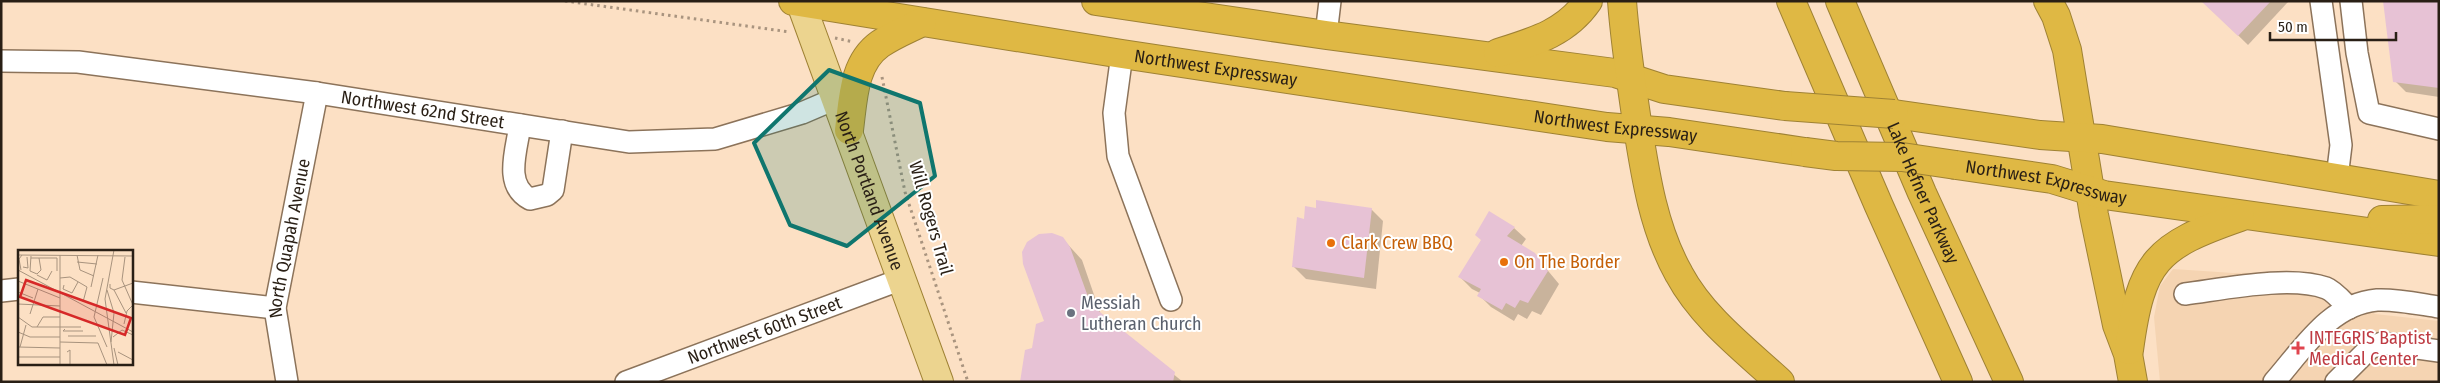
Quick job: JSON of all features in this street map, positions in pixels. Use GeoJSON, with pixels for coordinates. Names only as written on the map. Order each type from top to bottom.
{"type":"FeatureCollection","features":[{"type":"Feature","properties":{"kind":"highway"},"geometry":{"type":"LineString","coordinates":[[1096,1],[1326,35],[1615,73],[1664,89],[1785,106],[1894,114],[2040,135],[2102,138],[2439,195]]}},
{"type":"Feature","properties":{"kind":"highway"},"geometry":{"type":"LineString","coordinates":[[1490,56],[1542,39],[1563,28],[1580,12],[1588,1]]}},
{"type":"Feature","properties":{"kind":"highway"},"geometry":{"type":"LineString","coordinates":[[1622,1],[1630,78],[1638,130],[1651,197],[1661,233],[1679,275],[1702,308],[1780,382]]}},
{"type":"Feature","properties":{"kind":"highway"},"geometry":{"type":"LineString","coordinates":[[1791,1],[1879,206],[1958,382]]}},
{"type":"Feature","properties":{"kind":"highway","name":"Lake Hefner Parkway"},"geometry":{"type":"LineString","coordinates":[[1840,1],[1926,202],[2009,382]]}},
{"type":"Feature","properties":{"kind":"highway"},"geometry":{"type":"LineString","coordinates":[[2048,1],[2056,16],[2067,50],[2089,190],[2117,325],[2128,354],[2133,382]]}},
{"type":"Feature","properties":{"kind":"highway","name":"Northwest Expressway"},"geometry":{"type":"LineString","coordinates":[[798,2],[1122,54],[1607,127],[1670,132],[1836,156],[1902,157],[2052,178],[2104,195],[2439,242]]}},
{"type":"Feature","properties":{"kind":"highway"},"geometry":{"type":"LineString","coordinates":[[849,130],[856,80],[866,58],[880,44],[922,22]]}},
{"type":"Feature","properties":{"kind":"highway"},"geometry":{"type":"LineString","coordinates":[[2128,354],[2138,294],[2147,275],[2161,257],[2179,241],[2244,216]]}},
{"type":"Feature","properties":{"kind":"highway"},"geometry":{"type":"LineString","coordinates":[[2298,222],[2439,219]]}},
{"type":"Feature","properties":{"kind":"main road","name":"North Portland Avenue"},"geometry":{"type":"LineString","coordinates":[[798,2],[849,130],[939,382]]}},
{"type":"Feature","properties":{"kind":"street"},"geometry":{"type":"LineString","coordinates":[[1326,35],[1330,1]]}},
{"type":"Feature","properties":{"kind":"street"},"geometry":{"type":"LineString","coordinates":[[2321,1],[2341,145],[2337,178]]}},
{"type":"Feature","properties":{"kind":"street"},"geometry":{"type":"LineString","coordinates":[[2351,1],[2357,53],[2369,112],[2439,129]]}},
{"type":"Feature","properties":{"kind":"street"},"geometry":{"type":"LineString","coordinates":[[2329,57],[2357,53]]}},
{"type":"Feature","properties":{"kind":"street"},"geometry":{"type":"LineString","coordinates":[[1122,54],[1114,113],[1118,156],[1171,300]]}},
{"type":"Feature","properties":{"kind":"street","name":"Northwest 62nd Street"},"geometry":{"type":"LineString","coordinates":[[1,61],[78,62],[317,94],[630,142],[703,130],[715,139],[802,113],[837,98]]}},
{"type":"Feature","properties":{"kind":"street","name":"North Quapah Avenue"},"geometry":{"type":"LineString","coordinates":[[287,382],[275,308],[317,94]]}},
{"type":"Feature","properties":{"kind":"street"},"geometry":{"type":"LineString","coordinates":[[520,125],[513,179],[516,188],[530,199],[547,196],[553,190],[562,131]]}},
{"type":"Feature","properties":{"kind":"street","name":"Northwest 60th Street"},"geometry":{"type":"LineString","coordinates":[[626,382],[902,279]]}},
{"type":"Feature","properties":{"kind":"street"},"geometry":{"type":"LineString","coordinates":[[2185,294],[2233,296],[2308,283],[2328,288],[2349,308]]}},
{"type":"Feature","properties":{"kind":"street"},"geometry":{"type":"LineString","coordinates":[[1,291],[18,289]]}},
{"type":"Feature","properties":{"kind":"street"},"geometry":{"type":"LineString","coordinates":[[132,292],[275,308]]}},
{"type":"Feature","properties":{"kind":"street"},"geometry":{"type":"LineString","coordinates":[[2274,382],[2329,319],[2349,308],[2376,300],[2439,307]]}},
{"type":"Feature","properties":{"kind":"street"},"geometry":{"type":"LineString","coordinates":[[2336,382],[2370,348],[2382,344],[2439,351]]}},
{"type":"Feature","properties":{"kind":"path"},"geometry":{"type":"LineString","coordinates":[[565,1],[780,31]]}},
{"type":"Feature","properties":{"kind":"path"},"geometry":{"type":"LineString","coordinates":[[846,35],[847,39]]}},
{"type":"Feature","properties":{"kind":"path","name":"Will Rogers Trail"},"geometry":{"type":"LineString","coordinates":[[880,72],[887,94],[905,192],[968,382]]}},
{"type":"Feature","properties":{"kind":"highlighted area"},"geometry":{"type":"Polygon","coordinates":[[[829,70],[920,103],[935,176],[847,246],[790,225],[754,143],[829,70]]]}},
{"type":"Feature","properties":{"kind":"shaded area","name":"INTEGRIS Baptist Medical Center"},"geometry":{"type":"Polygon","coordinates":[[[2173,269],[2233,273],[2313,272],[2350,290],[2375,314],[2439,321],[2439,382],[2160,382],[2154,317],[2160,286],[2173,269]]]}},
{"type":"Feature","properties":{"kind":"building"},"geometry":{"type":"Polygon","coordinates":[[[2201,1],[2271,1],[2238,36],[2201,1]]]}},
{"type":"Feature","properties":{"kind":"building"},"geometry":{"type":"Polygon","coordinates":[[[2383,1],[2439,1],[2439,88],[2393,82],[2383,1]]]}},
{"type":"Feature","properties":{"kind":"building","name":"Clark Crew BBQ"},"geometry":{"type":"Polygon","coordinates":[[[1316,200],[1372,208],[1364,278],[1292,267],[1297,217],[1304,219],[1305,206],[1316,208],[1316,200]]]}},
{"type":"Feature","properties":{"kind":"building","name":"On The Border"},"geometry":{"type":"Polygon","coordinates":[[[1489,211],[1515,227],[1507,236],[1535,253],[1548,271],[1528,303],[1520,300],[1515,308],[1506,303],[1502,310],[1477,296],[1481,289],[1458,277],[1481,240],[1475,235],[1489,211]]]}},
{"type":"Feature","properties":{"kind":"building","name":"Messiah Lutheran Church"},"geometry":{"type":"Polygon","coordinates":[[[1052,233],[1063,237],[1070,247],[1091,305],[1175,372],[1173,382],[1020,382],[1025,350],[1032,348],[1036,324],[1044,321],[1023,264],[1022,252],[1027,242],[1039,234],[1052,233]]]}},
{"type":"Feature","properties":{"kind":"place","name":"Clark Crew BBQ"},"geometry":{"type":"Point","coordinates":[1331,243]}},
{"type":"Feature","properties":{"kind":"place","name":"On The Border"},"geometry":{"type":"Point","coordinates":[1504,262]}},
{"type":"Feature","properties":{"kind":"place","name":"Messiah Lutheran Church"},"geometry":{"type":"Point","coordinates":[1071,313]}},
{"type":"Feature","properties":{"kind":"place","name":"INTEGRIS Baptist Medical Center"},"geometry":{"type":"Point","coordinates":[2298,348]}}]}
